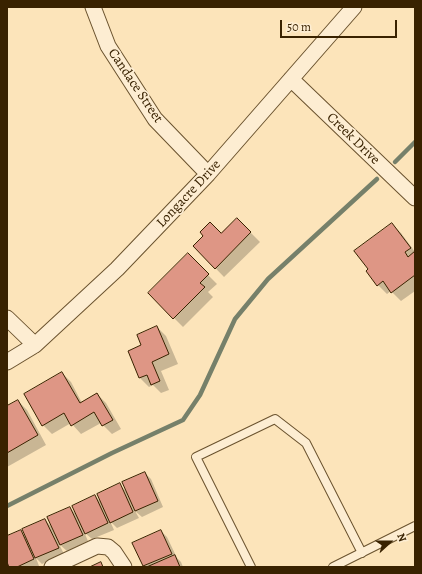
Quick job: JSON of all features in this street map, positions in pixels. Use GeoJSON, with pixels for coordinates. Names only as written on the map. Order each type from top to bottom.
{"type":"FeatureCollection","features":[{"type":"Feature","properties":{"kind":"street","name":"Candace Street"},"geometry":{"type":"LineString","coordinates":[[93,7],[108,46],[155,119],[208,174]]}},
{"type":"Feature","properties":{"kind":"street","name":"Longacre Drive"},"geometry":{"type":"LineString","coordinates":[[7,362],[35,345],[117,269],[208,174],[354,7]]}},
{"type":"Feature","properties":{"kind":"street","name":"Creek Drive"},"geometry":{"type":"LineString","coordinates":[[291,80],[415,198]]}},
{"type":"Feature","properties":{"kind":"street"},"geometry":{"type":"LineString","coordinates":[[7,318],[35,345]]}},
{"type":"Feature","properties":{"kind":"street"},"geometry":{"type":"LineString","coordinates":[[52,567],[97,546],[108,547],[114,552],[124,567]]}},
{"type":"Feature","properties":{"kind":"lane"},"geometry":{"type":"LineString","coordinates":[[251,567],[196,457],[275,419],[306,444],[362,553]]}},
{"type":"Feature","properties":{"kind":"lane"},"geometry":{"type":"LineString","coordinates":[[333,567],[415,526]]}},
{"type":"Feature","properties":{"kind":"building"},"geometry":{"type":"Polygon","coordinates":[[[237,218],[251,232],[215,269],[193,246],[203,236],[200,232],[210,222],[221,233],[237,218]]]}},
{"type":"Feature","properties":{"kind":"building"},"geometry":{"type":"Polygon","coordinates":[[[392,223],[411,248],[405,252],[408,257],[415,251],[415,275],[391,293],[383,281],[377,286],[366,271],[368,269],[354,251],[392,223]]]}},
{"type":"Feature","properties":{"kind":"building"},"geometry":{"type":"Polygon","coordinates":[[[188,253],[209,274],[200,283],[205,287],[173,319],[148,293],[188,253]]]}},
{"type":"Feature","properties":{"kind":"building"},"geometry":{"type":"Polygon","coordinates":[[[157,326],[169,354],[152,362],[160,381],[151,385],[147,375],[139,378],[128,351],[141,345],[137,335],[157,326]]]}},
{"type":"Feature","properties":{"kind":"building"},"geometry":{"type":"Polygon","coordinates":[[[62,372],[80,403],[97,393],[113,420],[102,426],[94,412],[71,426],[64,413],[42,426],[24,394],[62,372]]]}},
{"type":"Feature","properties":{"kind":"building"},"geometry":{"type":"Polygon","coordinates":[[[18,400],[38,435],[7,453],[7,406],[18,400]]]}},
{"type":"Feature","properties":{"kind":"building"},"geometry":{"type":"Polygon","coordinates":[[[145,472],[158,501],[135,511],[122,482],[145,472]]]}},
{"type":"Feature","properties":{"kind":"building"},"geometry":{"type":"Polygon","coordinates":[[[120,483],[133,512],[110,523],[97,494],[120,483]]]}},
{"type":"Feature","properties":{"kind":"building"},"geometry":{"type":"Polygon","coordinates":[[[95,495],[108,523],[85,534],[72,506],[95,495]]]}},
{"type":"Feature","properties":{"kind":"building"},"geometry":{"type":"Polygon","coordinates":[[[70,507],[83,535],[60,545],[47,517],[70,507]]]}},
{"type":"Feature","properties":{"kind":"building"},"geometry":{"type":"Polygon","coordinates":[[[45,519],[59,548],[35,558],[22,529],[45,519]]]}},
{"type":"Feature","properties":{"kind":"building"},"geometry":{"type":"Polygon","coordinates":[[[21,530],[34,559],[17,567],[9,567],[7,562],[7,536],[21,530]]]}},
{"type":"Feature","properties":{"kind":"building"},"geometry":{"type":"Polygon","coordinates":[[[161,530],[172,554],[143,566],[132,543],[161,530]]]}},
{"type":"Feature","properties":{"kind":"building"},"geometry":{"type":"Polygon","coordinates":[[[175,555],[180,567],[147,567],[175,555]]]}},
{"type":"Feature","properties":{"kind":"building"},"geometry":{"type":"Polygon","coordinates":[[[101,562],[103,567],[90,567],[101,562]]]}},
{"type":"Feature","properties":{"kind":"waterway"},"geometry":{"type":"LineString","coordinates":[[395,162],[415,142]]}},
{"type":"Feature","properties":{"kind":"waterway"},"geometry":{"type":"LineString","coordinates":[[7,506],[112,453],[183,420],[200,395],[235,319],[268,279],[377,179]]}}]}
